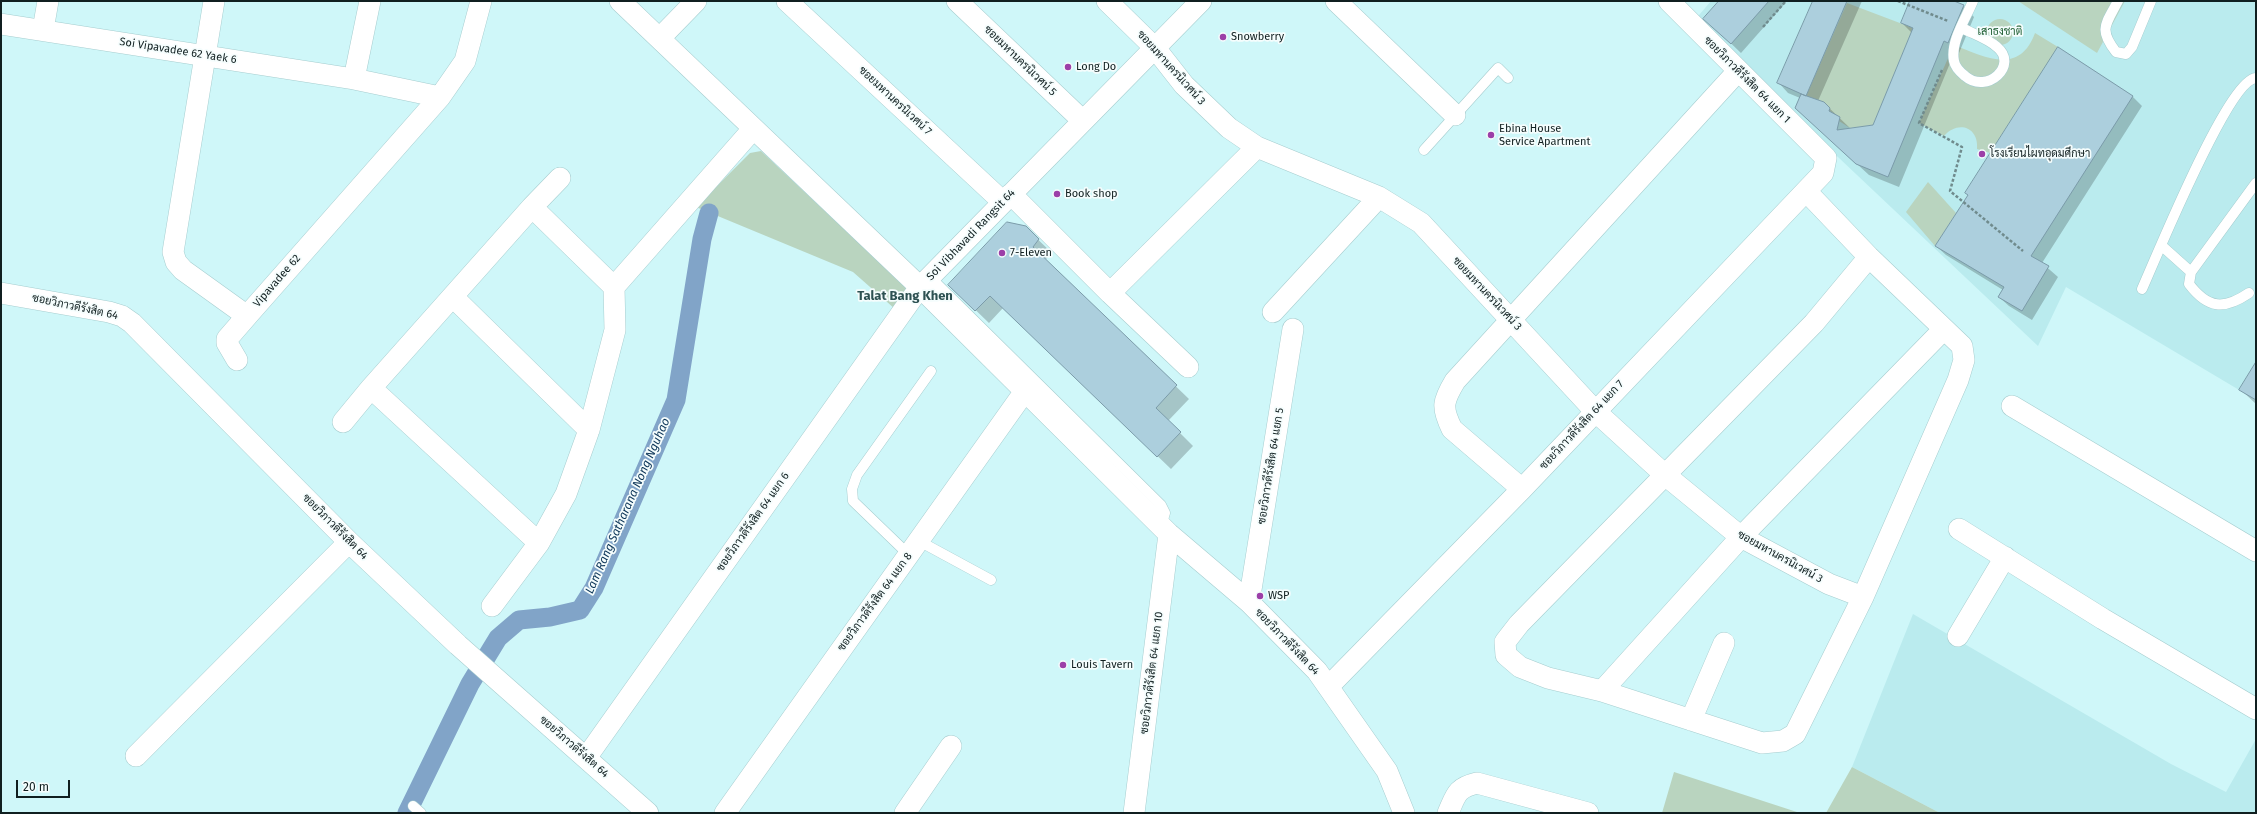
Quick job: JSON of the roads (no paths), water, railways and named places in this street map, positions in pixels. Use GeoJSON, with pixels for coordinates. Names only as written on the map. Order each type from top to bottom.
{"type":"FeatureCollection","features":[{"type":"Feature","properties":{"kind":"street"},"geometry":{"type":"LineString","coordinates":[[43,30],[48,1]]}},
{"type":"Feature","properties":{"kind":"street","name":"Vipavadee 62"},"geometry":{"type":"LineString","coordinates":[[214,1],[173,252],[176,262],[183,270],[247,316],[440,97],[465,60],[481,1]]}},
{"type":"Feature","properties":{"kind":"street"},"geometry":{"type":"LineString","coordinates":[[354,79],[370,1]]}},
{"type":"Feature","properties":{"kind":"street"},"geometry":{"type":"LineString","coordinates":[[620,1],[754,129],[925,282]]}},
{"type":"Feature","properties":{"kind":"street"},"geometry":{"type":"LineString","coordinates":[[660,38],[696,1]]}},
{"type":"Feature","properties":{"kind":"street","name":"ซอยมหานครนิเวศน์ 7"},"geometry":{"type":"LineString","coordinates":[[787,1],[1007,198],[1188,367]]}},
{"type":"Feature","properties":{"kind":"street","name":"ซอยมหานครนิเวศน์ 5"},"geometry":{"type":"LineString","coordinates":[[957,1],[1083,121]]}},
{"type":"Feature","properties":{"kind":"street","name":"ซอยมหานครนิเวศน์ 3"},"geometry":{"type":"LineString","coordinates":[[1107,1],[1155,48],[1184,85],[1229,128],[1257,147],[1379,198],[1421,223],[1595,411],[1664,474],[1740,536],[1829,584],[1863,597]]}},
{"type":"Feature","properties":{"kind":"street","name":"Soi Vibhavadi Rangsit 64"},"geometry":{"type":"LineString","coordinates":[[1165,530],[1025,391],[925,282],[1200,1]]}},
{"type":"Feature","properties":{"kind":"street"},"geometry":{"type":"LineString","coordinates":[[1336,1],[1456,115]]}},
{"type":"Feature","properties":{"kind":"street","name":"ซอยวิภาวดีรังสิต 64 แยก 1"},"geometry":{"type":"LineString","coordinates":[[1668,1],[1826,158]]}},
{"type":"Feature","properties":{"kind":"street","name":"Soi Vipavadee 62 Yaek 6"},"geometry":{"type":"LineString","coordinates":[[1,24],[354,79],[440,97]]}},
{"type":"Feature","properties":{"kind":"street"},"geometry":{"type":"LineString","coordinates":[[1522,489],[1452,429],[1446,417],[1444,399],[1455,381],[1738,71]]}},
{"type":"Feature","properties":{"kind":"street"},"geometry":{"type":"LineString","coordinates":[[492,606],[539,543],[566,494],[589,430],[615,330],[614,287],[754,129]]}},
{"type":"Feature","properties":{"kind":"street"},"geometry":{"type":"LineString","coordinates":[[1110,293],[1257,147]]}},
{"type":"Feature","properties":{"kind":"street","name":"ซอยวิภาวดีรังสิต 64 แยก 7"},"geometry":{"type":"LineString","coordinates":[[1328,687],[1522,489],[1823,173],[1826,158]]}},
{"type":"Feature","properties":{"kind":"street"},"geometry":{"type":"LineString","coordinates":[[343,422],[371,388],[560,178]]}},
{"type":"Feature","properties":{"kind":"street"},"geometry":{"type":"LineString","coordinates":[[1806,191],[1870,257],[1962,346],[1964,360],[1958,380],[1863,597],[1795,734],[1783,741],[1762,742],[1602,691],[1548,678],[1520,667],[1506,655],[1505,642],[1519,624],[1664,474],[1814,323],[1870,257]]}},
{"type":"Feature","properties":{"kind":"street"},"geometry":{"type":"LineString","coordinates":[[1273,312],[1379,198]]}},
{"type":"Feature","properties":{"kind":"street"},"geometry":{"type":"LineString","coordinates":[[532,208],[614,287]]}},
{"type":"Feature","properties":{"kind":"street","name":"ซอยวิภาวดีรังสิต 64 แยก 6"},"geometry":{"type":"LineString","coordinates":[[586,758],[925,282]]}},
{"type":"Feature","properties":{"kind":"street","name":"ซอยวิภาวดีรังสิต 64"},"geometry":{"type":"LineString","coordinates":[[1,293],[109,312],[122,316],[132,323],[349,542],[467,653],[644,811]]}},
{"type":"Feature","properties":{"kind":"street"},"geometry":{"type":"LineString","coordinates":[[453,296],[589,430]]}},
{"type":"Feature","properties":{"kind":"street"},"geometry":{"type":"LineString","coordinates":[[237,360],[227,343],[227,339],[247,316]]}},
{"type":"Feature","properties":{"kind":"street","name":"ซอยวิภาวดีรังสิต 64 แยก 5"},"geometry":{"type":"LineString","coordinates":[[1248,602],[1293,329]]}},
{"type":"Feature","properties":{"kind":"street"},"geometry":{"type":"LineString","coordinates":[[1602,691],[1740,536],[1944,329]]}},
{"type":"Feature","properties":{"kind":"street"},"geometry":{"type":"LineString","coordinates":[[371,388],[539,543]]}},
{"type":"Feature","properties":{"kind":"street","name":"ซอยวิภาวดีรังสิต 64 แยก 8"},"geometry":{"type":"LineString","coordinates":[[725,813],[1025,391]]}},
{"type":"Feature","properties":{"kind":"street"},"geometry":{"type":"LineString","coordinates":[[2012,406],[2256,551]]}},
{"type":"Feature","properties":{"kind":"street"},"geometry":{"type":"LineString","coordinates":[[1959,529],[2103,619],[2256,709]]}},
{"type":"Feature","properties":{"kind":"street","name":"ซอยวิภาวดีรังสิต 64"},"geometry":{"type":"LineString","coordinates":[[1165,530],[1248,602],[1317,671],[1387,771],[1404,813]]}},
{"type":"Feature","properties":{"kind":"street","name":"ซอยวิภาวดีรังสิต 64 แยก 10"},"geometry":{"type":"LineString","coordinates":[[1134,813],[1165,530]]}},
{"type":"Feature","properties":{"kind":"street"},"geometry":{"type":"LineString","coordinates":[[136,756],[349,542]]}},
{"type":"Feature","properties":{"kind":"street"},"geometry":{"type":"LineString","coordinates":[[1958,636],[2005,557]]}},
{"type":"Feature","properties":{"kind":"street"},"geometry":{"type":"LineString","coordinates":[[1691,720],[1724,643]]}},
{"type":"Feature","properties":{"kind":"street"},"geometry":{"type":"LineString","coordinates":[[905,813],[951,746]]}},
{"type":"Feature","properties":{"kind":"street"},"geometry":{"type":"LineString","coordinates":[[1448,813],[1455,796],[1464,786],[1477,782],[1588,813]]}},
{"type":"Feature","properties":{"kind":"lane"},"geometry":{"type":"LineString","coordinates":[[1962,28],[1991,43],[2002,53],[2004,64],[2000,73],[1992,80],[1982,83],[1970,80],[1960,72],[1954,62],[1954,46],[1973,1]]}},
{"type":"Feature","properties":{"kind":"lane"},"geometry":{"type":"LineString","coordinates":[[2118,1],[2106,25],[2105,38],[2116,52],[2126,54],[2132,47],[2151,1]]}},
{"type":"Feature","properties":{"kind":"lane"},"geometry":{"type":"LineString","coordinates":[[1424,150],[1498,68],[1508,78]]}},
{"type":"Feature","properties":{"kind":"lane"},"geometry":{"type":"LineString","coordinates":[[2142,289],[2188,186],[2223,114],[2242,87],[2256,78]]}},
{"type":"Feature","properties":{"kind":"lane"},"geometry":{"type":"LineString","coordinates":[[2249,293],[2234,303],[2218,306],[2199,298],[2189,284],[2191,272],[2256,183]]}},
{"type":"Feature","properties":{"kind":"lane"},"geometry":{"type":"LineString","coordinates":[[2162,246],[2191,272]]}},
{"type":"Feature","properties":{"kind":"lane"},"geometry":{"type":"LineString","coordinates":[[925,282],[1161,505],[1165,513],[1165,530]]}},
{"type":"Feature","properties":{"kind":"lane"},"geometry":{"type":"LineString","coordinates":[[931,371],[857,475],[852,489],[852,501],[914,548],[991,580]]}},
{"type":"Feature","properties":{"kind":"lane"},"geometry":{"type":"LineString","coordinates":[[413,806],[421,813]]}},
{"type":"Feature","properties":{"kind":"waterway","name":"Lam Rang Satharana Nong Nguhao"},"geometry":{"type":"LineString","coordinates":[[407,813],[470,684],[498,638],[519,620],[550,617],[580,610],[594,588],[676,400],[702,239],[709,213]]}},
{"type":"Feature","properties":{"kind":"place","name":"Snowberry"},"geometry":{"type":"Point","coordinates":[1223,37]}},
{"type":"Feature","properties":{"kind":"place","name":"Long Do"},"geometry":{"type":"Point","coordinates":[1068,67]}},
{"type":"Feature","properties":{"kind":"place","name":"Ebina House Service Apartment"},"geometry":{"type":"Point","coordinates":[1491,135]}},
{"type":"Feature","properties":{"kind":"place","name":"โรงเรียนไผทอุดมศึกษา"},"geometry":{"type":"Point","coordinates":[1982,154]}},
{"type":"Feature","properties":{"kind":"place","name":"Book shop"},"geometry":{"type":"Point","coordinates":[1057,194]}},
{"type":"Feature","properties":{"kind":"place","name":"7-Eleven"},"geometry":{"type":"Point","coordinates":[1002,253]}},
{"type":"Feature","properties":{"kind":"place","name":"WSP"},"geometry":{"type":"Point","coordinates":[1260,596]}},
{"type":"Feature","properties":{"kind":"place","name":"Louis Tavern"},"geometry":{"type":"Point","coordinates":[1063,665]}},
{"type":"Feature","properties":{"kind":"district","name":"Talat Bang Khen"},"geometry":{"type":"Point","coordinates":[905,296]}},
{"type":"Feature","properties":{"kind":"park label","name":"เสาธงชาติ"},"geometry":{"type":"Point","coordinates":[2000,32]}}]}
